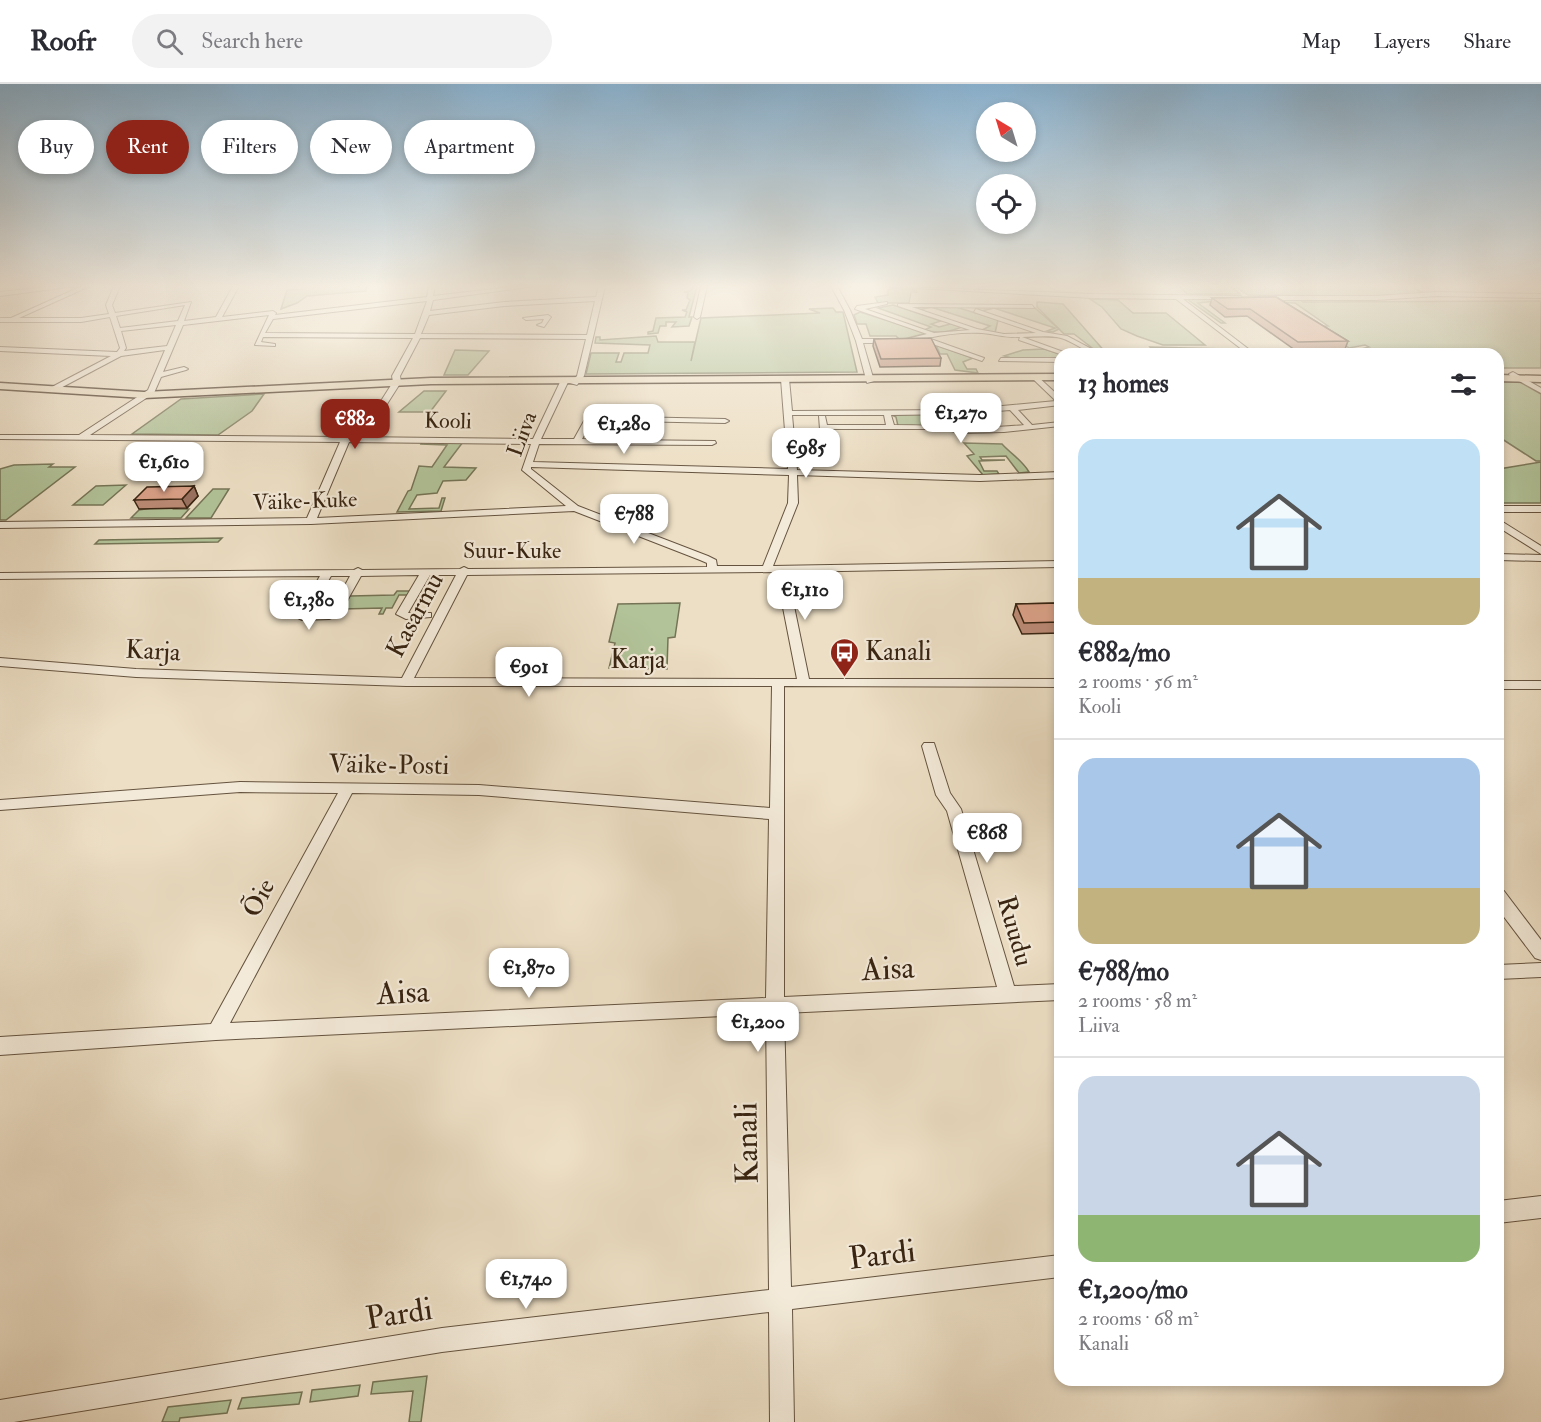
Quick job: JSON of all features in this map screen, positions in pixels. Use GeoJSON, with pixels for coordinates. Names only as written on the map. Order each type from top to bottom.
{"type":"FeatureCollection","features":[{"type":"Feature","properties":{"kind":"main road"},"geometry":{"type":"LineString","coordinates":[[1504,376],[1541,376]]}},
{"type":"Feature","properties":{"kind":"main road"},"geometry":{"type":"LineString","coordinates":[[0,386],[144,395],[397,382],[1054,378]]}},
{"type":"Feature","properties":{"kind":"street"},"geometry":{"type":"LineString","coordinates":[[53,390],[119,354],[123,348]]}},
{"type":"Feature","properties":{"kind":"street"},"geometry":{"type":"LineString","coordinates":[[0,349],[119,354],[164,348]]}},
{"type":"Feature","properties":{"kind":"street"},"geometry":{"type":"LineString","coordinates":[[82,437],[151,391],[168,348]]}},
{"type":"Feature","properties":{"kind":"street"},"geometry":{"type":"LineString","coordinates":[[311,521],[346,439],[384,402],[397,382],[396,376],[412,348]]}},
{"type":"Feature","properties":{"kind":"street","name":"Liiva"},"geometry":{"type":"LineString","coordinates":[[585,348],[570,381],[536,441],[526,470],[575,507],[704,558],[712,562],[712,569]]}},
{"type":"Feature","properties":{"kind":"street"},"geometry":{"type":"LineString","coordinates":[[861,348],[869,380]]}},
{"type":"Feature","properties":{"kind":"street"},"geometry":{"type":"LineString","coordinates":[[952,348],[982,359]]}},
{"type":"Feature","properties":{"kind":"street"},"geometry":{"type":"LineString","coordinates":[[1001,360],[1054,360]]}},
{"type":"Feature","properties":{"kind":"street"},"geometry":{"type":"LineString","coordinates":[[159,375],[183,369]]}},
{"type":"Feature","properties":{"kind":"street"},"geometry":{"type":"LineString","coordinates":[[1516,376],[1541,391]]}},
{"type":"Feature","properties":{"kind":"street"},"geometry":{"type":"LineString","coordinates":[[1037,379],[1054,396]]}},
{"type":"Feature","properties":{"kind":"street"},"geometry":{"type":"LineString","coordinates":[[767,569],[793,503],[793,472],[785,380]]}},
{"type":"Feature","properties":{"kind":"street"},"geometry":{"type":"LineString","coordinates":[[822,420],[888,413],[960,412],[1054,403]]}},
{"type":"Feature","properties":{"kind":"street"},"geometry":{"type":"LineString","coordinates":[[1012,408],[1030,428]]}},
{"type":"Feature","properties":{"kind":"street"},"geometry":{"type":"LineString","coordinates":[[788,413],[822,420],[891,427],[942,427],[963,431],[1054,425]]}},
{"type":"Feature","properties":{"kind":"street"},"geometry":{"type":"LineString","coordinates":[[888,413],[891,427]]}},
{"type":"Feature","properties":{"kind":"street"},"geometry":{"type":"LineString","coordinates":[[610,442],[614,440],[623,422],[628,419],[665,431],[706,432],[724,422]]}},
{"type":"Feature","properties":{"kind":"street"},"geometry":{"type":"LineString","coordinates":[[822,420],[867,422]]}},
{"type":"Feature","properties":{"kind":"street"},"geometry":{"type":"LineString","coordinates":[[822,420],[825,443]]}},
{"type":"Feature","properties":{"kind":"street"},"geometry":{"type":"LineString","coordinates":[[577,442],[588,421]]}},
{"type":"Feature","properties":{"kind":"street"},"geometry":{"type":"LineString","coordinates":[[935,422],[972,422]]}},
{"type":"Feature","properties":{"kind":"street"},"geometry":{"type":"LineString","coordinates":[[959,422],[963,431]]}},
{"type":"Feature","properties":{"kind":"street"},"geometry":{"type":"LineString","coordinates":[[665,431],[706,432]]}},
{"type":"Feature","properties":{"kind":"street","name":"Kooli"},"geometry":{"type":"LineString","coordinates":[[0,437],[610,442],[665,431]]}},
{"type":"Feature","properties":{"kind":"street"},"geometry":{"type":"LineString","coordinates":[[706,432],[712,443]]}},
{"type":"Feature","properties":{"kind":"street"},"geometry":{"type":"LineString","coordinates":[[0,442],[24,442],[36,437]]}},
{"type":"Feature","properties":{"kind":"street"},"geometry":{"type":"LineString","coordinates":[[527,464],[980,478],[1054,476]]}},
{"type":"Feature","properties":{"kind":"street","name":"Väike-Kuke"},"geometry":{"type":"LineString","coordinates":[[0,525],[311,521],[575,507]]}},
{"type":"Feature","properties":{"kind":"street"},"geometry":{"type":"LineString","coordinates":[[1504,509],[1541,509]]}},
{"type":"Feature","properties":{"kind":"street"},"geometry":{"type":"LineString","coordinates":[[1504,526],[1541,551]]}},
{"type":"Feature","properties":{"kind":"street"},"geometry":{"type":"LineString","coordinates":[[1504,557],[1541,558]]}},
{"type":"Feature","properties":{"kind":"street","name":"Suur-Kuke"},"geometry":{"type":"LineString","coordinates":[[0,576],[464,570],[781,569],[1054,564]]}},
{"type":"Feature","properties":{"kind":"street"},"geometry":{"type":"LineString","coordinates":[[781,569],[804,683]]}},
{"type":"Feature","properties":{"kind":"street","name":"Kasarmu"},"geometry":{"type":"LineString","coordinates":[[406,682],[464,570]]}},
{"type":"Feature","properties":{"kind":"street"},"geometry":{"type":"LineString","coordinates":[[427,571],[402,614],[406,616],[427,615]]}},
{"type":"Feature","properties":{"kind":"street"},"geometry":{"type":"LineString","coordinates":[[328,572],[302,617],[329,616],[335,613],[358,572]]}},
{"type":"Feature","properties":{"kind":"street","name":"Karja"},"geometry":{"type":"LineString","coordinates":[[0,662],[148,673],[406,682],[1054,683]]}},
{"type":"Feature","properties":{"kind":"street","name":"Kanali"},"geometry":{"type":"LineString","coordinates":[[778,683],[776,1005],[782,1422]]}},
{"type":"Feature","properties":{"kind":"street"},"geometry":{"type":"LineString","coordinates":[[1504,685],[1541,685]]}},
{"type":"Feature","properties":{"kind":"street","name":"Ruudu"},"geometry":{"type":"LineString","coordinates":[[929,746],[943,795],[954,809],[1008,994]]}},
{"type":"Feature","properties":{"kind":"street","name":"Väike-Posti"},"geometry":{"type":"LineString","coordinates":[[0,805],[240,787],[479,790],[777,814]]}},
{"type":"Feature","properties":{"kind":"street","name":"Õie"},"geometry":{"type":"LineString","coordinates":[[216,1032],[347,789]]}},
{"type":"Feature","properties":{"kind":"street"},"geometry":{"type":"LineString","coordinates":[[1504,904],[1541,953]]}},
{"type":"Feature","properties":{"kind":"street"},"geometry":{"type":"LineString","coordinates":[[1504,972],[1541,969]]}},
{"type":"Feature","properties":{"kind":"street","name":"Aisa"},"geometry":{"type":"LineString","coordinates":[[0,1046],[216,1032],[1054,992]]}},
{"type":"Feature","properties":{"kind":"street"},"geometry":{"type":"LineString","coordinates":[[1504,1211],[1541,1207]]}},
{"type":"Feature","properties":{"kind":"street","name":"Pardi"},"geometry":{"type":"LineString","coordinates":[[0,1412],[442,1340],[1054,1267]]}},
{"type":"Feature","properties":{"kind":"green space"},"geometry":{"type":"Polygon","coordinates":[[[649,348],[694,348],[691,361],[694,348],[852,348],[857,372],[586,374],[591,353],[619,353],[616,362],[621,362],[624,353],[648,353],[649,348]]]}},
{"type":"Feature","properties":{"kind":"green space"},"geometry":{"type":"Polygon","coordinates":[[[938,348],[946,348],[973,358],[963,362],[967,369],[976,369],[978,373],[955,370],[947,354],[940,354],[938,348]]]}},
{"type":"Feature","properties":{"kind":"green space"},"geometry":{"type":"Polygon","coordinates":[[[1504,348],[1541,348],[1541,368],[1504,368],[1504,348]]]}},
{"type":"Feature","properties":{"kind":"green space"},"geometry":{"type":"Polygon","coordinates":[[[1044,349],[1054,352],[1054,359],[1015,359],[1004,356],[1023,350],[1044,349]]]}},
{"type":"Feature","properties":{"kind":"green space"},"geometry":{"type":"Polygon","coordinates":[[[455,350],[489,351],[468,375],[444,375],[455,350]]]}},
{"type":"Feature","properties":{"kind":"green space"},"geometry":{"type":"Polygon","coordinates":[[[1504,382],[1520,382],[1541,394],[1541,461],[1536,461],[1504,440],[1504,382]]]}},
{"type":"Feature","properties":{"kind":"green space"},"geometry":{"type":"Polygon","coordinates":[[[424,391],[446,391],[430,412],[399,412],[424,391]]]}},
{"type":"Feature","properties":{"kind":"green space"},"geometry":{"type":"Polygon","coordinates":[[[264,394],[252,411],[218,435],[132,434],[181,399],[264,394]]]}},
{"type":"Feature","properties":{"kind":"green space"},"geometry":{"type":"Polygon","coordinates":[[[930,414],[933,423],[957,424],[959,430],[943,426],[898,426],[896,417],[892,415],[930,414]]]}},
{"type":"Feature","properties":{"kind":"green space"},"geometry":{"type":"Polygon","coordinates":[[[631,420],[658,420],[656,426],[663,426],[658,440],[619,440],[620,438],[633,438],[640,421],[631,420]]]}},
{"type":"Feature","properties":{"kind":"green space"},"geometry":{"type":"Polygon","coordinates":[[[422,442],[463,442],[444,467],[476,468],[466,480],[443,481],[437,493],[417,495],[409,509],[439,508],[442,498],[445,498],[441,511],[397,512],[408,491],[411,490],[419,466],[432,467],[447,445],[421,444],[422,442]]]}},
{"type":"Feature","properties":{"kind":"green space"},"geometry":{"type":"Polygon","coordinates":[[[964,443],[1002,444],[1029,472],[1019,473],[1006,456],[980,457],[982,460],[1005,460],[979,461],[984,471],[997,471],[999,474],[983,475],[967,456],[974,454],[964,443]]]}},
{"type":"Feature","properties":{"kind":"green space"},"geometry":{"type":"Polygon","coordinates":[[[1541,462],[1541,503],[1504,503],[1504,468],[1541,462]]]}},
{"type":"Feature","properties":{"kind":"green space"},"geometry":{"type":"Polygon","coordinates":[[[53,464],[49,467],[75,467],[6,520],[0,520],[0,469],[14,465],[53,464]]]}},
{"type":"Feature","properties":{"kind":"green space"},"geometry":{"type":"Polygon","coordinates":[[[126,485],[103,505],[73,505],[96,486],[126,485]]]}},
{"type":"Feature","properties":{"kind":"green space"},"geometry":{"type":"Polygon","coordinates":[[[213,489],[229,489],[211,518],[186,518],[213,489]]]}},
{"type":"Feature","properties":{"kind":"green space"},"geometry":{"type":"Polygon","coordinates":[[[189,509],[181,518],[131,518],[139,510],[189,509]]]}},
{"type":"Feature","properties":{"kind":"green space"},"geometry":{"type":"Polygon","coordinates":[[[222,538],[218,542],[95,544],[99,540],[222,538]]]}},
{"type":"Feature","properties":{"kind":"green space"},"geometry":{"type":"Polygon","coordinates":[[[397,591],[410,591],[408,595],[399,595],[392,608],[386,608],[383,614],[379,614],[382,608],[343,609],[350,596],[394,595],[397,591]]]}},
{"type":"Feature","properties":{"kind":"green space"},"geometry":{"type":"Polygon","coordinates":[[[680,603],[675,637],[668,638],[667,669],[609,668],[615,643],[609,642],[618,604],[680,603]]]}},
{"type":"Feature","properties":{"kind":"green space"},"geometry":{"type":"Polygon","coordinates":[[[427,1376],[421,1422],[409,1422],[413,1391],[371,1394],[373,1382],[427,1376]]]}},
{"type":"Feature","properties":{"kind":"green space"},"geometry":{"type":"Polygon","coordinates":[[[360,1385],[358,1396],[310,1402],[312,1390],[360,1385]]]}},
{"type":"Feature","properties":{"kind":"green space"},"geometry":{"type":"Polygon","coordinates":[[[302,1392],[299,1404],[238,1409],[242,1398],[302,1392]]]}},
{"type":"Feature","properties":{"kind":"green space"},"geometry":{"type":"Polygon","coordinates":[[[231,1400],[227,1413],[180,1418],[179,1422],[162,1422],[168,1407],[231,1400]]]}},
{"type":"Feature","properties":{"kind":"building"},"geometry":{"type":"Polygon","coordinates":[[[877,348],[936,348],[941,358],[881,359],[877,348]]]}},
{"type":"Feature","properties":{"kind":"building"},"geometry":{"type":"Polygon","coordinates":[[[194,486],[182,499],[134,500],[147,487],[194,486]]]}},
{"type":"Feature","properties":{"kind":"building"},"geometry":{"type":"Polygon","coordinates":[[[1054,603],[1054,622],[1024,623],[1016,604],[1054,603]]]}},
{"type":"Feature","properties":{"kind":"place","name":"Kanali"},"geometry":{"type":"Point","coordinates":[844,678]}}]}
